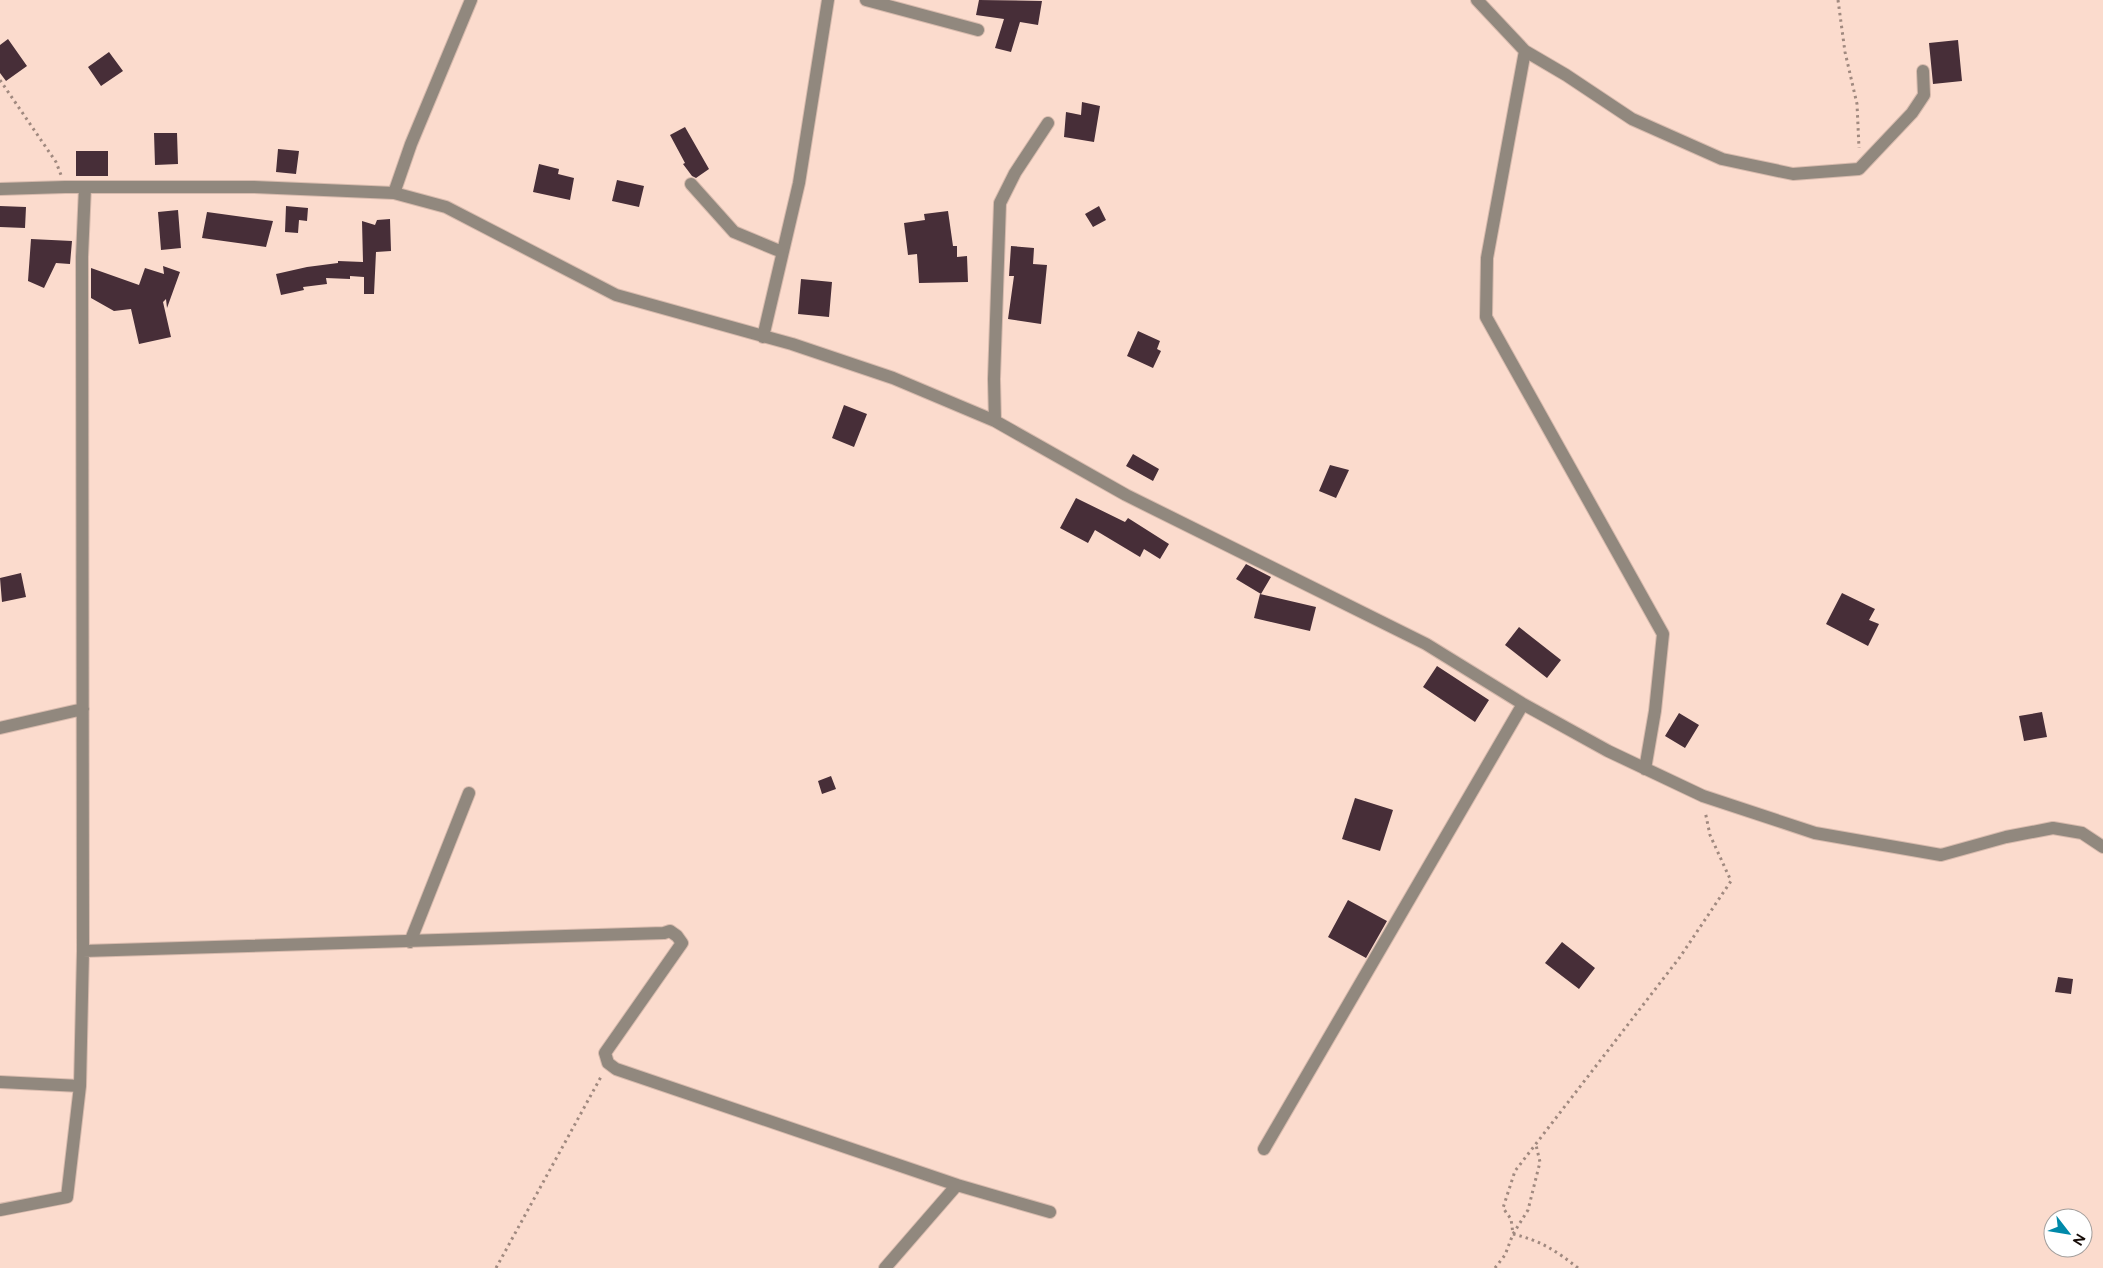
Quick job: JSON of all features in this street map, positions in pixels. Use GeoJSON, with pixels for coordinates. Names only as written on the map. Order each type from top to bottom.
{"type":"FeatureCollection","features":[{"type":"Feature","properties":{"kind":"street"},"geometry":{"type":"LineString","coordinates":[[394,193],[410,144],[471,0]]}},
{"type":"Feature","properties":{"kind":"street"},"geometry":{"type":"LineString","coordinates":[[763,337],[799,183],[828,0]]}},
{"type":"Feature","properties":{"kind":"street"},"geometry":{"type":"LineString","coordinates":[[866,0],[978,30]]}},
{"type":"Feature","properties":{"kind":"street"},"geometry":{"type":"LineString","coordinates":[[1477,0],[1525,51],[1566,74],[1632,119],[1722,159],[1792,174],[1858,169],[1912,113],[1924,95],[1923,71]]}},
{"type":"Feature","properties":{"kind":"street"},"geometry":{"type":"LineString","coordinates":[[1525,51],[1487,258],[1486,317],[1663,634],[1655,711],[1645,768]]}},
{"type":"Feature","properties":{"kind":"street"},"geometry":{"type":"LineString","coordinates":[[995,421],[994,379],[1000,203],[1015,173],[1048,123]]}},
{"type":"Feature","properties":{"kind":"street"},"geometry":{"type":"LineString","coordinates":[[691,184],[734,232],[782,252]]}},
{"type":"Feature","properties":{"kind":"street"},"geometry":{"type":"LineString","coordinates":[[0,1210],[67,1197],[80,1086],[83,951],[82,257],[84,187]]}},
{"type":"Feature","properties":{"kind":"street"},"geometry":{"type":"LineString","coordinates":[[0,189],[254,187],[394,193],[446,207],[616,295],[792,344],[893,378],[995,421],[1126,495],[1426,644],[1523,704],[1608,751],[1702,796],[1815,834],[1941,855],[2006,837],[2053,828],[2082,833],[2103,847]]}},
{"type":"Feature","properties":{"kind":"street"},"geometry":{"type":"LineString","coordinates":[[1264,1149],[1523,704]]}},
{"type":"Feature","properties":{"kind":"street"},"geometry":{"type":"LineString","coordinates":[[0,728],[83,710]]}},
{"type":"Feature","properties":{"kind":"street"},"geometry":{"type":"LineString","coordinates":[[410,942],[468,793]]}},
{"type":"Feature","properties":{"kind":"street"},"geometry":{"type":"LineString","coordinates":[[83,951],[664,934],[670,931],[682,943],[605,1054],[608,1063],[616,1069],[957,1185],[1050,1212]]}},
{"type":"Feature","properties":{"kind":"street"},"geometry":{"type":"LineString","coordinates":[[0,1082],[80,1086]]}},
{"type":"Feature","properties":{"kind":"street"},"geometry":{"type":"LineString","coordinates":[[885,1268],[957,1185]]}},
{"type":"Feature","properties":{"kind":"path"},"geometry":{"type":"LineString","coordinates":[[1838,0],[1845,52],[1856,104],[1859,146],[1858,169]]}},
{"type":"Feature","properties":{"kind":"path"},"geometry":{"type":"LineString","coordinates":[[0,80],[56,162],[65,187]]}},
{"type":"Feature","properties":{"kind":"path"},"geometry":{"type":"LineString","coordinates":[[1513,1234],[1511,1219],[1503,1208],[1515,1171],[1680,957],[1731,881],[1710,835],[1702,796]]}},
{"type":"Feature","properties":{"kind":"path"},"geometry":{"type":"LineString","coordinates":[[496,1268],[608,1063]]}},
{"type":"Feature","properties":{"kind":"path"},"geometry":{"type":"LineString","coordinates":[[1496,1268],[1505,1255],[1513,1234],[1528,1210],[1540,1162],[1536,1144]]}},
{"type":"Feature","properties":{"kind":"path"},"geometry":{"type":"LineString","coordinates":[[1513,1234],[1537,1240],[1560,1253],[1578,1268]]}},
{"type":"Feature","properties":{"kind":"building"},"geometry":{"type":"Polygon","coordinates":[[[979,0],[1042,1],[1038,25],[1020,22],[1011,52],[995,48],[1004,19],[976,15],[979,0]]]}},
{"type":"Feature","properties":{"kind":"building"},"geometry":{"type":"Polygon","coordinates":[[[8,39],[27,66],[6,81],[0,73],[0,45],[8,39]]]}},
{"type":"Feature","properties":{"kind":"building"},"geometry":{"type":"Polygon","coordinates":[[[1958,40],[1962,81],[1933,84],[1929,43],[1958,40]]]}},
{"type":"Feature","properties":{"kind":"building"},"geometry":{"type":"Polygon","coordinates":[[[109,52],[123,71],[101,86],[88,67],[109,52]]]}},
{"type":"Feature","properties":{"kind":"building"},"geometry":{"type":"Polygon","coordinates":[[[1082,102],[1100,106],[1094,142],[1064,137],[1066,112],[1081,115],[1082,102]]]}},
{"type":"Feature","properties":{"kind":"building"},"geometry":{"type":"Polygon","coordinates":[[[685,127],[709,169],[696,178],[692,176],[683,164],[685,163],[670,135],[685,127]]]}},
{"type":"Feature","properties":{"kind":"building"},"geometry":{"type":"Polygon","coordinates":[[[154,133],[177,133],[178,164],[155,165],[154,133]]]}},
{"type":"Feature","properties":{"kind":"building"},"geometry":{"type":"Polygon","coordinates":[[[278,149],[299,151],[296,174],[276,172],[278,149]]]}},
{"type":"Feature","properties":{"kind":"building"},"geometry":{"type":"Polygon","coordinates":[[[76,151],[108,151],[108,176],[76,176],[76,151]]]}},
{"type":"Feature","properties":{"kind":"building"},"geometry":{"type":"Polygon","coordinates":[[[539,164],[559,169],[558,174],[574,178],[570,200],[533,192],[539,164]]]}},
{"type":"Feature","properties":{"kind":"building"},"geometry":{"type":"Polygon","coordinates":[[[617,180],[644,186],[639,207],[612,201],[617,180]]]}},
{"type":"Feature","properties":{"kind":"building"},"geometry":{"type":"Polygon","coordinates":[[[0,206],[26,207],[25,228],[0,227],[0,206]]]}},
{"type":"Feature","properties":{"kind":"building"},"geometry":{"type":"Polygon","coordinates":[[[286,206],[308,208],[307,221],[299,220],[298,233],[285,232],[286,206]]]}},
{"type":"Feature","properties":{"kind":"building"},"geometry":{"type":"Polygon","coordinates":[[[1099,206],[1106,220],[1093,227],[1085,214],[1099,206]]]}},
{"type":"Feature","properties":{"kind":"building"},"geometry":{"type":"Polygon","coordinates":[[[178,210],[181,248],[161,250],[158,212],[178,210]]]}},
{"type":"Feature","properties":{"kind":"building"},"geometry":{"type":"Polygon","coordinates":[[[948,211],[953,246],[957,246],[957,257],[967,256],[968,282],[919,283],[917,254],[908,255],[904,223],[925,220],[924,214],[948,211]]]}},
{"type":"Feature","properties":{"kind":"building"},"geometry":{"type":"Polygon","coordinates":[[[207,212],[273,221],[266,247],[202,238],[207,212]]]}},
{"type":"Feature","properties":{"kind":"building"},"geometry":{"type":"Polygon","coordinates":[[[390,219],[391,251],[376,252],[374,294],[364,294],[364,277],[350,276],[350,279],[326,278],[327,284],[303,287],[304,290],[281,295],[276,274],[338,263],[338,261],[363,262],[362,221],[375,225],[377,220],[390,219]]]}},
{"type":"Feature","properties":{"kind":"building"},"geometry":{"type":"Polygon","coordinates":[[[31,239],[72,241],[70,264],[56,263],[44,288],[28,281],[31,239]]]}},
{"type":"Feature","properties":{"kind":"building"},"geometry":{"type":"Polygon","coordinates":[[[1011,246],[1034,248],[1033,264],[1047,265],[1041,324],[1008,319],[1014,276],[1009,276],[1011,246]]]}},
{"type":"Feature","properties":{"kind":"building"},"geometry":{"type":"Polygon","coordinates":[[[163,266],[180,272],[167,308],[166,299],[163,302],[171,337],[139,344],[131,309],[114,311],[91,298],[91,268],[139,285],[145,268],[164,274],[163,266]]]}},
{"type":"Feature","properties":{"kind":"building"},"geometry":{"type":"Polygon","coordinates":[[[801,279],[832,282],[829,317],[798,314],[801,279]]]}},
{"type":"Feature","properties":{"kind":"building"},"geometry":{"type":"Polygon","coordinates":[[[1138,331],[1160,341],[1157,349],[1161,351],[1153,368],[1127,356],[1138,331]]]}},
{"type":"Feature","properties":{"kind":"building"},"geometry":{"type":"Polygon","coordinates":[[[844,405],[867,414],[854,447],[832,438],[844,405]]]}},
{"type":"Feature","properties":{"kind":"building"},"geometry":{"type":"Polygon","coordinates":[[[1133,454],[1159,469],[1153,481],[1126,466],[1133,454]]]}},
{"type":"Feature","properties":{"kind":"building"},"geometry":{"type":"Polygon","coordinates":[[[1330,465],[1349,470],[1336,498],[1319,491],[1330,465]]]}},
{"type":"Feature","properties":{"kind":"building"},"geometry":{"type":"Polygon","coordinates":[[[1076,498],[1125,522],[1128,518],[1169,544],[1160,559],[1144,549],[1140,557],[1095,530],[1088,543],[1060,528],[1076,498]]]}},
{"type":"Feature","properties":{"kind":"building"},"geometry":{"type":"Polygon","coordinates":[[[1246,564],[1271,577],[1261,594],[1236,579],[1246,564]]]}},
{"type":"Feature","properties":{"kind":"building"},"geometry":{"type":"Polygon","coordinates":[[[21,573],[26,597],[2,602],[0,578],[21,573]]]}},
{"type":"Feature","properties":{"kind":"building"},"geometry":{"type":"Polygon","coordinates":[[[1842,593],[1875,609],[1869,620],[1879,624],[1868,646],[1826,624],[1842,593]]]}},
{"type":"Feature","properties":{"kind":"building"},"geometry":{"type":"Polygon","coordinates":[[[1260,594],[1316,607],[1310,631],[1254,618],[1260,594]]]}},
{"type":"Feature","properties":{"kind":"building"},"geometry":{"type":"Polygon","coordinates":[[[1519,627],[1561,660],[1547,678],[1505,645],[1519,627]]]}},
{"type":"Feature","properties":{"kind":"building"},"geometry":{"type":"Polygon","coordinates":[[[1437,666],[1489,700],[1475,722],[1423,687],[1437,666]]]}},
{"type":"Feature","properties":{"kind":"building"},"geometry":{"type":"Polygon","coordinates":[[[2042,712],[2047,737],[2024,741],[2019,716],[2042,712]]]}},
{"type":"Feature","properties":{"kind":"building"},"geometry":{"type":"Polygon","coordinates":[[[1679,713],[1699,725],[1685,748],[1665,736],[1679,713]]]}},
{"type":"Feature","properties":{"kind":"building"},"geometry":{"type":"Polygon","coordinates":[[[831,776],[836,789],[822,794],[818,781],[831,776]]]}},
{"type":"Feature","properties":{"kind":"building"},"geometry":{"type":"Polygon","coordinates":[[[1355,798],[1393,810],[1380,851],[1342,839],[1355,798]]]}},
{"type":"Feature","properties":{"kind":"building"},"geometry":{"type":"Polygon","coordinates":[[[1348,900],[1387,921],[1366,958],[1328,937],[1348,900]]]}},
{"type":"Feature","properties":{"kind":"building"},"geometry":{"type":"Polygon","coordinates":[[[1562,942],[1595,968],[1579,989],[1545,963],[1562,942]]]}},
{"type":"Feature","properties":{"kind":"building"},"geometry":{"type":"Polygon","coordinates":[[[2058,977],[2073,979],[2071,994],[2055,992],[2058,977]]]}}]}
